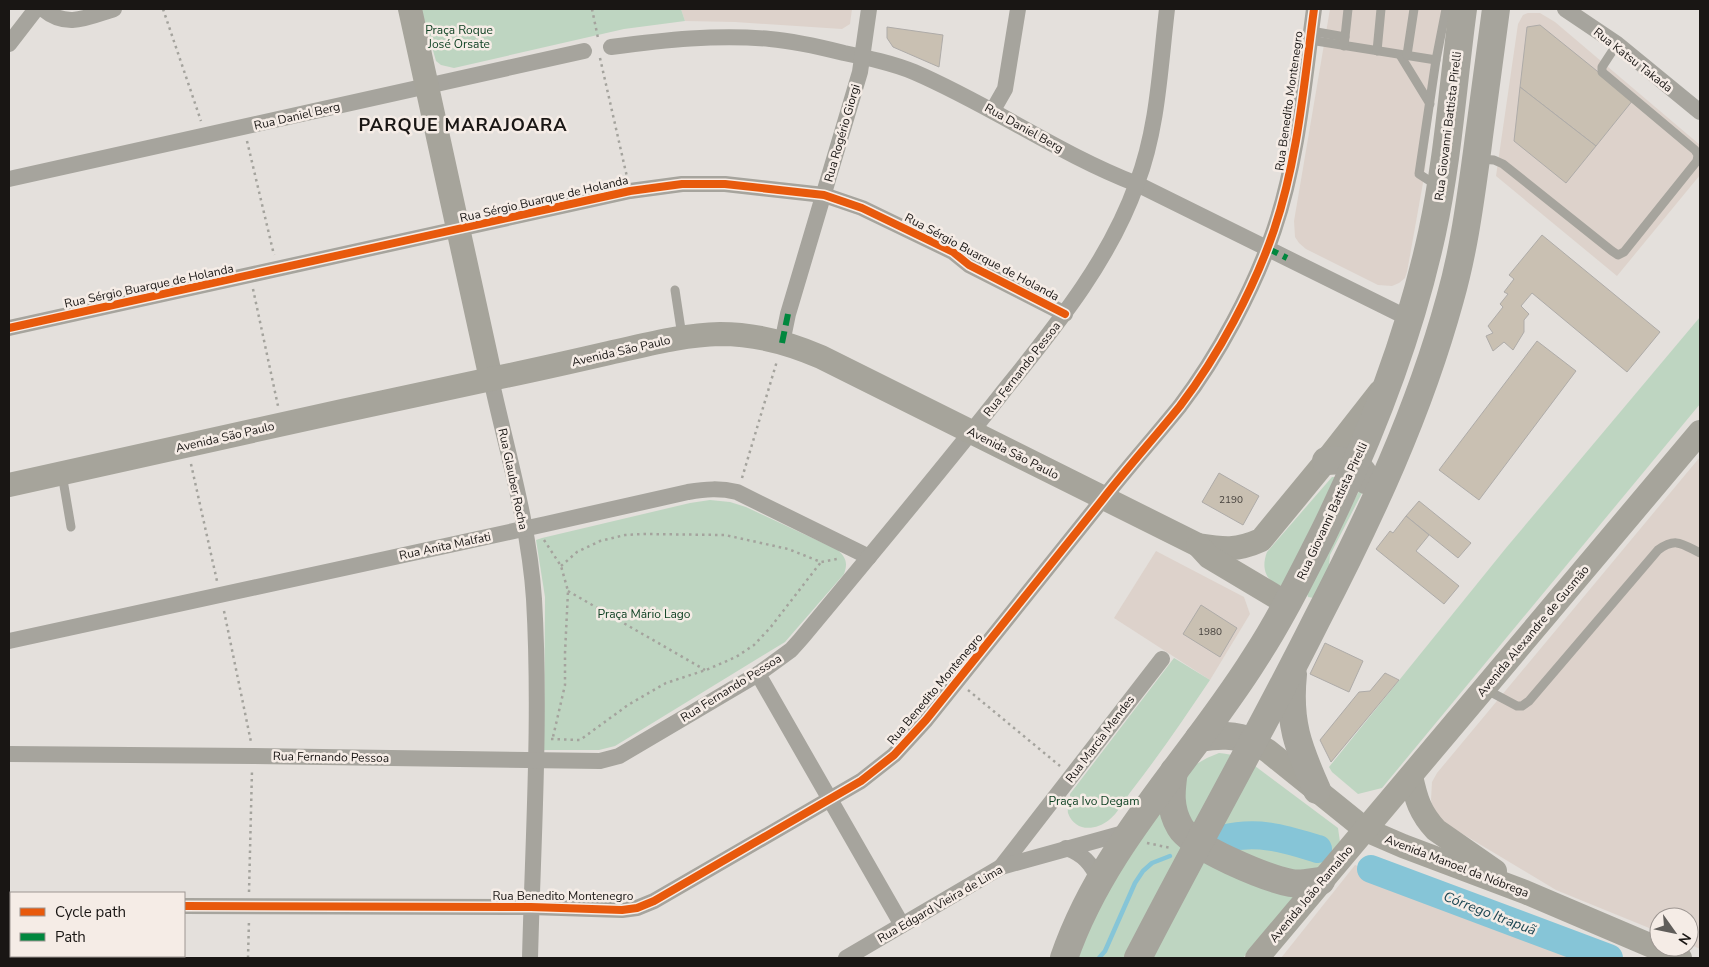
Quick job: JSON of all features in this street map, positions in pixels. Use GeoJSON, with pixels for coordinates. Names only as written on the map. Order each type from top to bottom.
{"type":"FeatureCollection","features":[{"type":"Feature","properties":{"kind":"highway","name":"Rua Giovanni Battista Pirelli"},"geometry":{"type":"LineString","coordinates":[[1064,958],[1079,916],[1099,880],[1129,834],[1255,658],[1288,604],[1356,465],[1390,378],[1410,319],[1432,233],[1442,184],[1463,9]]}},
{"type":"Feature","properties":{"kind":"highway"},"geometry":{"type":"LineString","coordinates":[[1138,958],[1192,840],[1253,742],[1350,555],[1397,452],[1423,388],[1464,246],[1496,9]]}},
{"type":"Feature","properties":{"kind":"highway"},"geometry":{"type":"LineString","coordinates":[[1326,460],[1338,459],[1356,465],[1365,475],[1367,482],[1366,492],[1350,527],[1350,555]]}},
{"type":"Feature","properties":{"kind":"highway"},"geometry":{"type":"LineString","coordinates":[[1288,604],[1305,607],[1325,604]]}},
{"type":"Feature","properties":{"kind":"highway"},"geometry":{"type":"LineString","coordinates":[[1293,668],[1290,695],[1294,731],[1317,790]]}},
{"type":"Feature","properties":{"kind":"highway"},"geometry":{"type":"LineString","coordinates":[[1199,738],[1233,736],[1253,742]]}},
{"type":"Feature","properties":{"kind":"highway"},"geometry":{"type":"LineString","coordinates":[[1174,771],[1171,792],[1172,807],[1180,828],[1192,840],[1211,852],[1280,880],[1293,884],[1321,881]]}},
{"type":"Feature","properties":{"kind":"main road","name":"Rua Glauber Rocha"},"geometry":{"type":"LineString","coordinates":[[410,9],[491,379]]}},
{"type":"Feature","properties":{"kind":"main road","name":"Avenida São Paulo"},"geometry":{"type":"LineString","coordinates":[[9,485],[188,446],[282,423],[682,337],[742,335],[800,348],[821,357],[1198,545],[1233,549],[1261,540]]}},
{"type":"Feature","properties":{"kind":"main road"},"geometry":{"type":"LineString","coordinates":[[1256,585],[1256,562],[1261,540],[1390,378]]}},
{"type":"Feature","properties":{"kind":"main road","name":"Avenida Alexandre de Gusmão"},"geometry":{"type":"LineString","coordinates":[[1366,830],[1700,432]]}},
{"type":"Feature","properties":{"kind":"main road","name":"Avenida São Paulo"},"geometry":{"type":"LineString","coordinates":[[1198,545],[1209,557],[1288,604]]}},
{"type":"Feature","properties":{"kind":"main road","name":"Avenida Manoel da Nóbrega"},"geometry":{"type":"LineString","coordinates":[[1253,742],[1268,751],[1366,830],[1525,892],[1680,958]]}},
{"type":"Feature","properties":{"kind":"main road"},"geometry":{"type":"LineString","coordinates":[[1411,776],[1419,807],[1423,815],[1436,830],[1525,892]]}},
{"type":"Feature","properties":{"kind":"main road","name":"Avenida João Ramalho"},"geometry":{"type":"LineString","coordinates":[[1257,958],[1366,830]]}},
{"type":"Feature","properties":{"kind":"street"},"geometry":{"type":"LineString","coordinates":[[9,44],[36,9]]}},
{"type":"Feature","properties":{"kind":"street"},"geometry":{"type":"LineString","coordinates":[[43,9],[63,20],[73,21],[114,9]]}},
{"type":"Feature","properties":{"kind":"street","name":"Rua Rogério Giorgi"},"geometry":{"type":"LineString","coordinates":[[782,343],[788,314],[860,72],[869,9]]}},
{"type":"Feature","properties":{"kind":"street"},"geometry":{"type":"LineString","coordinates":[[993,110],[1004,89],[1018,9]]}},
{"type":"Feature","properties":{"kind":"street","name":"Rua Fernando Pessoa"},"geometry":{"type":"LineString","coordinates":[[9,754],[600,761],[619,756],[758,674],[792,650],[972,432],[1065,314],[1101,260],[1137,184],[1151,138],[1167,9]]}},
{"type":"Feature","properties":{"kind":"street","name":"Rua Benedito Montenegro"},"geometry":{"type":"LineString","coordinates":[[185,906],[531,907],[622,910],[637,908],[654,901],[861,781],[894,755],[957,682],[1103,498],[1180,405],[1206,368],[1242,304],[1267,248],[1287,189],[1299,128],[1314,9]]}},
{"type":"Feature","properties":{"kind":"street","name":"Rua Katsu Takada"},"geometry":{"type":"LineString","coordinates":[[1565,9],[1617,44],[1700,112]]}},
{"type":"Feature","properties":{"kind":"street","name":"Rua Daniel Berg"},"geometry":{"type":"LineString","coordinates":[[604,47],[675,39],[769,39],[817,46],[900,67],[993,110],[1023,129],[1115,176],[1137,184],[1410,319]]}},
{"type":"Feature","properties":{"kind":"street","name":"Rua Daniel Berg"},"geometry":{"type":"LineString","coordinates":[[9,179],[584,51]]}},
{"type":"Feature","properties":{"kind":"street","name":"Rua Sérgio Buarque de Holanda"},"geometry":{"type":"LineString","coordinates":[[9,328],[630,191],[682,184],[726,184],[824,195],[862,208],[953,252],[970,265],[1065,314]]}},
{"type":"Feature","properties":{"kind":"street","name":"Rua Glauber Rocha"},"geometry":{"type":"LineString","coordinates":[[491,379],[525,528],[534,599],[545,739],[537,760],[530,958]]}},
{"type":"Feature","properties":{"kind":"street","name":"Rua Anita Malfati"},"geometry":{"type":"LineString","coordinates":[[9,641],[710,488],[738,492],[869,557]]}},
{"type":"Feature","properties":{"kind":"street","name":"Rua Marcia Mendes"},"geometry":{"type":"LineString","coordinates":[[1001,867],[1162,659]]}},
{"type":"Feature","properties":{"kind":"street"},"geometry":{"type":"LineString","coordinates":[[758,674],[902,925]]}},
{"type":"Feature","properties":{"kind":"street","name":"Rua Edgard Vieira de Lima"},"geometry":{"type":"LineString","coordinates":[[846,958],[1001,867],[1066,848],[1129,834]]}},
{"type":"Feature","properties":{"kind":"street"},"geometry":{"type":"LineString","coordinates":[[1066,848],[1081,854],[1087,860],[1099,880]]}},
{"type":"Feature","properties":{"kind":"lane"},"geometry":{"type":"LineString","coordinates":[[1344,41],[1348,9]]}},
{"type":"Feature","properties":{"kind":"lane"},"geometry":{"type":"LineString","coordinates":[[1377,51],[1381,9]]}},
{"type":"Feature","properties":{"kind":"lane"},"geometry":{"type":"LineString","coordinates":[[1414,9],[1404,55],[1430,104]]}},
{"type":"Feature","properties":{"kind":"lane"},"geometry":{"type":"LineString","coordinates":[[1442,184],[1433,183],[1419,174],[1436,60],[1446,9]]}},
{"type":"Feature","properties":{"kind":"lane"},"geometry":{"type":"LineString","coordinates":[[1310,36],[1344,41],[1377,51],[1436,60]]}},
{"type":"Feature","properties":{"kind":"lane"},"geometry":{"type":"LineString","coordinates":[[1476,158],[1494,160],[1503,164],[1612,252],[1618,254],[1624,252],[1697,161],[1698,155],[1695,150],[1602,72],[1602,67],[1617,44]]}},
{"type":"Feature","properties":{"kind":"lane"},"geometry":{"type":"LineString","coordinates":[[675,290],[682,337]]}},
{"type":"Feature","properties":{"kind":"lane"},"geometry":{"type":"LineString","coordinates":[[62,473],[71,527]]}},
{"type":"Feature","properties":{"kind":"lane"},"geometry":{"type":"LineString","coordinates":[[1485,688],[1516,706],[1522,706],[1529,701],[1658,550],[1674,541],[1700,553]]}},
{"type":"Feature","properties":{"kind":"path"},"geometry":{"type":"LineString","coordinates":[[163,9],[206,136]]}},
{"type":"Feature","properties":{"kind":"path"},"geometry":{"type":"LineString","coordinates":[[592,9],[604,47],[600,60],[630,191]]}},
{"type":"Feature","properties":{"kind":"path"},"geometry":{"type":"LineString","coordinates":[[244,128],[277,270]]}},
{"type":"Feature","properties":{"kind":"path"},"geometry":{"type":"LineString","coordinates":[[250,276],[282,423]]}},
{"type":"Feature","properties":{"kind":"path"},"geometry":{"type":"LineString","coordinates":[[738,492],[782,343]]}},
{"type":"Feature","properties":{"kind":"path"},"geometry":{"type":"LineString","coordinates":[[188,446],[251,734],[248,958]]}},
{"type":"Feature","properties":{"kind":"path"},"geometry":{"type":"LineString","coordinates":[[545,739],[565,685],[568,591],[561,566],[542,538],[546,524]]}},
{"type":"Feature","properties":{"kind":"path"},"geometry":{"type":"LineString","coordinates":[[561,566],[577,552],[600,541],[625,535],[725,535],[788,549],[821,562],[845,558],[853,548]]}},
{"type":"Feature","properties":{"kind":"path"},"geometry":{"type":"LineString","coordinates":[[545,739],[580,740],[628,705],[666,683],[706,670],[736,657],[754,645],[785,611],[821,562]]}},
{"type":"Feature","properties":{"kind":"path"},"geometry":{"type":"LineString","coordinates":[[568,591],[706,670]]}},
{"type":"Feature","properties":{"kind":"path"},"geometry":{"type":"LineString","coordinates":[[957,682],[1072,776]]}},
{"type":"Feature","properties":{"kind":"path"},"geometry":{"type":"LineString","coordinates":[[545,739],[556,760]]}},
{"type":"Feature","properties":{"kind":"path"},"geometry":{"type":"LineString","coordinates":[[1129,834],[1170,848],[1192,840]]}},
{"type":"Feature","properties":{"kind":"shaded area"},"geometry":{"type":"Polygon","coordinates":[[[681,9],[852,9],[850,24],[842,29],[735,22],[685,21],[681,9]]]}},
{"type":"Feature","properties":{"kind":"shaded area"},"geometry":{"type":"Polygon","coordinates":[[[1330,9],[1446,9],[1423,183],[1407,272],[1405,278],[1392,286],[1378,285],[1306,249],[1295,237],[1294,221],[1330,9]]]}},
{"type":"Feature","properties":{"kind":"shaded area"},"geometry":{"type":"Polygon","coordinates":[[[1540,13],[1555,22],[1700,145],[1700,175],[1617,276],[1496,176],[1518,24],[1523,15],[1540,13]]]}},
{"type":"Feature","properties":{"kind":"shaded area"},"geometry":{"type":"Polygon","coordinates":[[[1700,457],[1700,949],[1699,907],[1649,907],[1649,928],[1556,890],[1436,818],[1431,800],[1432,782],[1437,773],[1700,457]]]}},
{"type":"Feature","properties":{"kind":"shaded area"},"geometry":{"type":"Polygon","coordinates":[[[1156,551],[1244,597],[1250,614],[1210,680],[1114,618],[1156,551]]]}},
{"type":"Feature","properties":{"kind":"shaded area"},"geometry":{"type":"Polygon","coordinates":[[[1355,865],[1590,958],[1281,958],[1355,865]]]}},
{"type":"Feature","properties":{"kind":"green space","name":"Praça Roque José Orsate"},"geometry":{"type":"Polygon","coordinates":[[[421,9],[681,9],[685,21],[624,29],[454,68],[441,65],[436,61],[421,9]]]}},
{"type":"Feature","properties":{"kind":"green space"},"geometry":{"type":"Polygon","coordinates":[[[1700,317],[1700,404],[1382,788],[1358,794],[1332,772],[1329,767],[1506,548],[1700,317]]]}},
{"type":"Feature","properties":{"kind":"green space"},"geometry":{"type":"Polygon","coordinates":[[[1332,477],[1336,477],[1282,586],[1276,584],[1266,573],[1264,563],[1267,552],[1332,477]]]}},
{"type":"Feature","properties":{"kind":"green space"},"geometry":{"type":"Polygon","coordinates":[[[1359,491],[1362,493],[1330,555],[1328,575],[1314,598],[1308,597],[1307,593],[1359,491]]]}},
{"type":"Feature","properties":{"kind":"green space","name":"Praça Mário Lago"},"geometry":{"type":"Polygon","coordinates":[[[710,500],[730,502],[746,507],[838,550],[846,561],[844,574],[785,642],[615,746],[599,750],[544,750],[545,597],[536,540],[690,503],[710,500]]]}},
{"type":"Feature","properties":{"kind":"green space","name":"Praça Ivo Degam"},"geometry":{"type":"Polygon","coordinates":[[[1174,658],[1210,680],[1112,817],[1104,824],[1092,828],[1075,824],[1068,813],[1070,794],[1174,658]]]}},
{"type":"Feature","properties":{"kind":"green space"},"geometry":{"type":"Polygon","coordinates":[[[1219,753],[1238,757],[1255,766],[1338,828],[1340,842],[1243,958],[1073,958],[1087,918],[1179,774],[1219,753]]]}},
{"type":"Feature","properties":{"kind":"building"},"geometry":{"type":"Polygon","coordinates":[[[1540,25],[1633,100],[1596,146],[1520,87],[1527,27],[1540,25]]]}},
{"type":"Feature","properties":{"kind":"building"},"geometry":{"type":"Polygon","coordinates":[[[887,27],[943,35],[939,67],[893,47],[887,38],[887,27]]]}},
{"type":"Feature","properties":{"kind":"building"},"geometry":{"type":"Polygon","coordinates":[[[1520,87],[1596,146],[1566,183],[1514,141],[1520,87]]]}},
{"type":"Feature","properties":{"kind":"building"},"geometry":{"type":"Polygon","coordinates":[[[1542,235],[1660,332],[1627,372],[1532,293],[1521,306],[1529,314],[1524,320],[1524,332],[1513,350],[1504,342],[1493,351],[1486,336],[1493,333],[1488,326],[1503,307],[1500,304],[1508,294],[1504,292],[1514,279],[1509,275],[1542,235]]]}},
{"type":"Feature","properties":{"kind":"building"},"geometry":{"type":"Polygon","coordinates":[[[1537,341],[1576,371],[1479,500],[1439,470],[1537,341]]]}},
{"type":"Feature","properties":{"kind":"building"},"geometry":{"type":"Polygon","coordinates":[[[1219,473],[1259,496],[1243,525],[1202,502],[1219,473]]]}},
{"type":"Feature","properties":{"kind":"building"},"geometry":{"type":"Polygon","coordinates":[[[1419,501],[1471,543],[1458,558],[1406,516],[1419,501]]]}},
{"type":"Feature","properties":{"kind":"building"},"geometry":{"type":"Polygon","coordinates":[[[1406,516],[1429,535],[1416,551],[1459,586],[1444,604],[1376,549],[1390,531],[1393,533],[1406,516]]]}},
{"type":"Feature","properties":{"kind":"building"},"geometry":{"type":"Polygon","coordinates":[[[1201,605],[1237,628],[1220,657],[1183,634],[1201,605]]]}},
{"type":"Feature","properties":{"kind":"building"},"geometry":{"type":"Polygon","coordinates":[[[1325,643],[1363,661],[1349,692],[1310,674],[1325,643]]]}},
{"type":"Feature","properties":{"kind":"building"},"geometry":{"type":"Polygon","coordinates":[[[1385,673],[1399,680],[1331,762],[1320,740],[1359,692],[1370,691],[1385,673]]]}},
{"type":"Feature","properties":{"kind":"waterway","name":"Córrego Itrapuã"},"geometry":{"type":"LineString","coordinates":[[1223,839],[1248,835],[1271,837],[1318,849]]}},
{"type":"Feature","properties":{"kind":"waterway","name":"Córrego Itrapuã"},"geometry":{"type":"LineString","coordinates":[[1099,958],[1105,951],[1135,883],[1143,871],[1152,863],[1170,856]]}},
{"type":"Feature","properties":{"kind":"waterway","name":"Córrego Itrapuã"},"geometry":{"type":"LineString","coordinates":[[1371,869],[1609,958]]}},
{"type":"Feature","properties":{"kind":"marked path"},"geometry":{"type":"LineString","coordinates":[[1267,248],[1287,258]]}},
{"type":"Feature","properties":{"kind":"marked path"},"geometry":{"type":"LineString","coordinates":[[782,343],[788,314]]}},
{"type":"Feature","properties":{"kind":"cycle path"},"geometry":{"type":"LineString","coordinates":[[185,906],[531,907],[622,910],[637,908],[654,901],[861,781],[894,755],[926,720],[1112,487],[1180,406],[1208,366],[1234,321],[1266,252],[1289,176],[1295,148],[1314,9]]}},
{"type":"Feature","properties":{"kind":"cycle path"},"geometry":{"type":"LineString","coordinates":[[9,328],[630,191],[682,184],[725,184],[824,195],[862,208],[953,252],[969,265],[1065,314]]}},
{"type":"Feature","properties":{"kind":"district","name":"PARQUE MARAJOARA"},"geometry":{"type":"Point","coordinates":[463,125]}}]}
